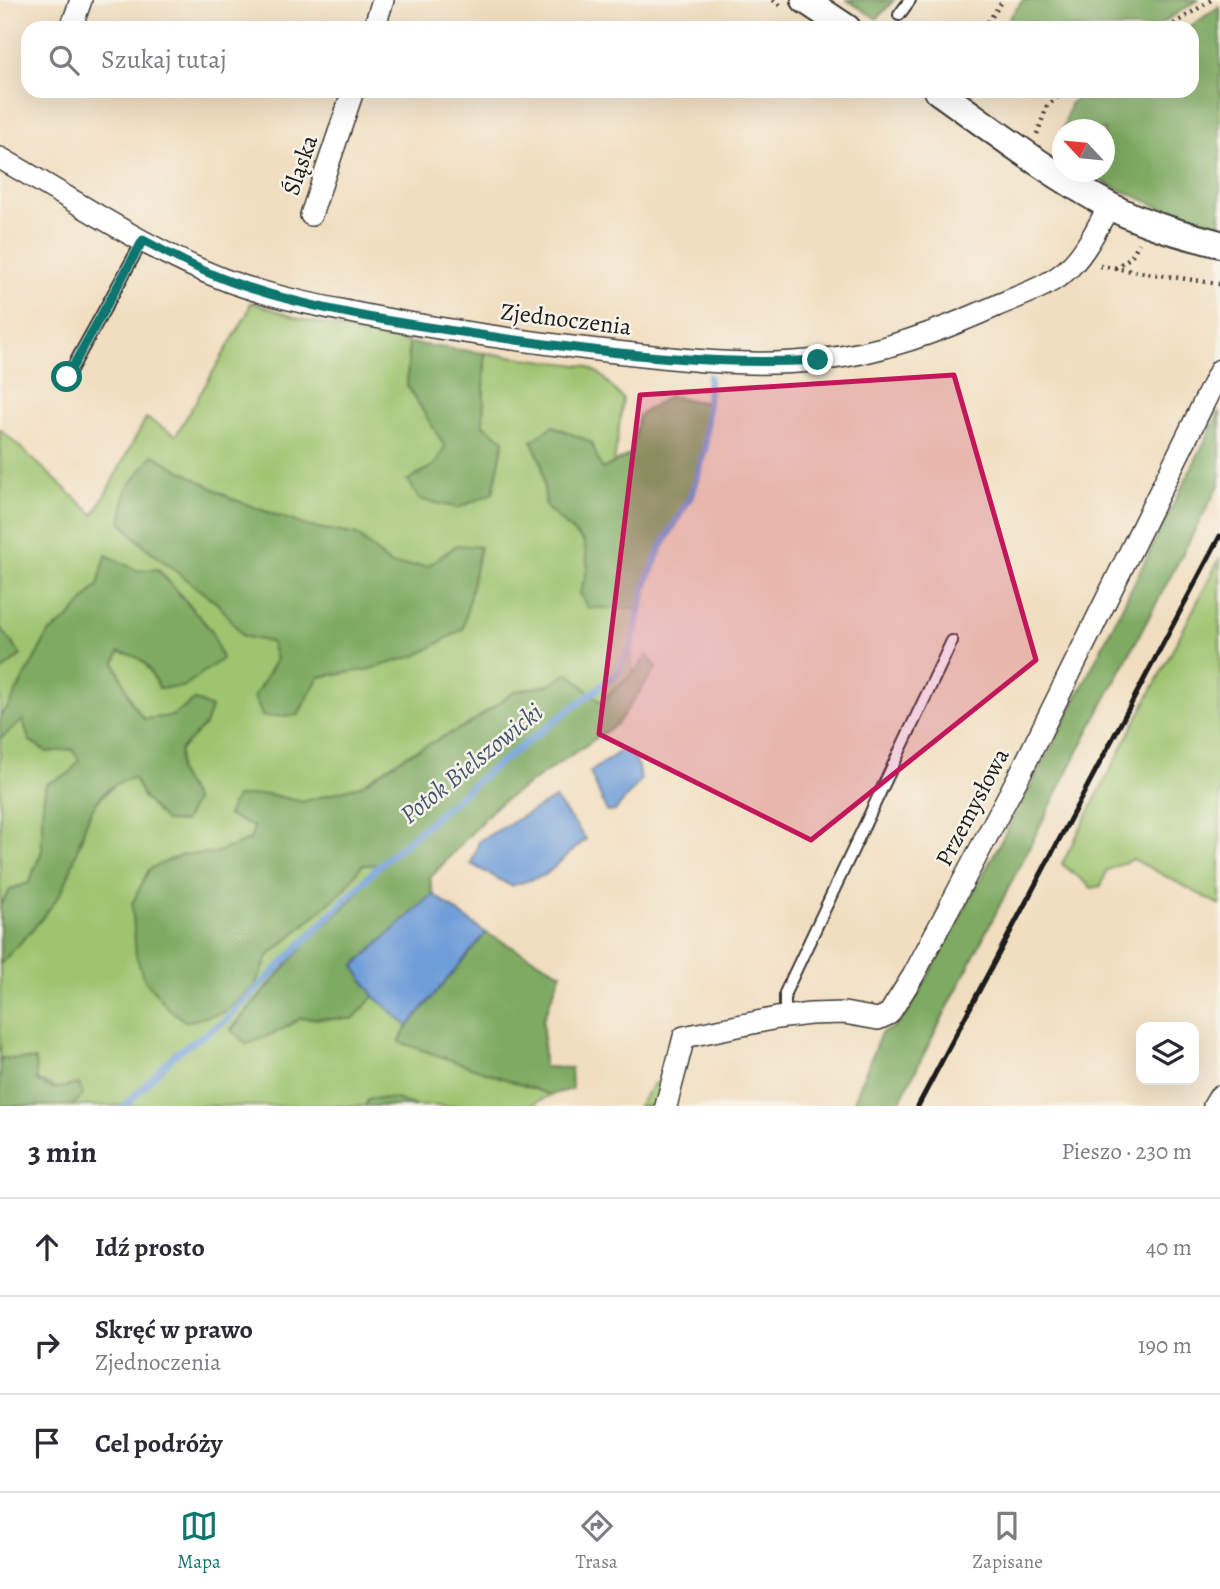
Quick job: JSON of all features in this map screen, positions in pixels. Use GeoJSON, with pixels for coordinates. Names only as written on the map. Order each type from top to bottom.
{"type":"FeatureCollection","features":[{"type":"Feature","properties":{"kind":"street"},"geometry":{"type":"LineString","coordinates":[[74,21],[81,0]]}},
{"type":"Feature","properties":{"kind":"street"},"geometry":{"type":"LineString","coordinates":[[376,21],[383,0]]}},
{"type":"Feature","properties":{"kind":"street"},"geometry":{"type":"LineString","coordinates":[[805,0],[836,21]]}},
{"type":"Feature","properties":{"kind":"street","name":"Śląska"},"geometry":{"type":"LineString","coordinates":[[311,215],[351,98]]}},
{"type":"Feature","properties":{"kind":"street"},"geometry":{"type":"LineString","coordinates":[[947,98],[1109,206],[1160,228],[1220,244]]}},
{"type":"Feature","properties":{"kind":"street","name":"Zjednoczenia"},"geometry":{"type":"LineString","coordinates":[[0,159],[182,261],[229,281],[381,319],[562,346],[713,362],[818,360],[871,351],[967,319],[1048,283],[1069,268],[1109,206]]}},
{"type":"Feature","properties":{"kind":"street","name":"Przemysłowa"},"geometry":{"type":"LineString","coordinates":[[666,1106],[684,1037],[785,1017],[844,1013],[878,1019],[889,1014],[913,976],[1022,770],[1220,370]]}},
{"type":"Feature","properties":{"kind":"street"},"geometry":{"type":"LineString","coordinates":[[1214,1106],[1220,1096]]}},
{"type":"Feature","properties":{"kind":"lane"},"geometry":{"type":"LineString","coordinates":[[899,15],[910,0]]}},
{"type":"Feature","properties":{"kind":"lane"},"geometry":{"type":"LineString","coordinates":[[67,377],[143,240]]}},
{"type":"Feature","properties":{"kind":"lane"},"geometry":{"type":"LineString","coordinates":[[785,1017],[785,993],[952,641]]}},
{"type":"Feature","properties":{"kind":"path"},"geometry":{"type":"LineString","coordinates":[[989,21],[1003,0]]}},
{"type":"Feature","properties":{"kind":"path"},"geometry":{"type":"LineString","coordinates":[[1179,21],[1211,0]]}},
{"type":"Feature","properties":{"kind":"path"},"geometry":{"type":"LineString","coordinates":[[1029,154],[1047,106],[1057,98]]}},
{"type":"Feature","properties":{"kind":"path"},"geometry":{"type":"LineString","coordinates":[[1115,268],[1131,257],[1142,235]]}},
{"type":"Feature","properties":{"kind":"path"},"geometry":{"type":"LineString","coordinates":[[1097,266],[1220,284]]}},
{"type":"Feature","properties":{"kind":"highlighted area"},"geometry":{"type":"Polygon","coordinates":[[[954,375],[1036,660],[811,840],[599,734],[640,395],[954,375]]]}},
{"type":"Feature","properties":{"kind":"green space"},"geometry":{"type":"Polygon","coordinates":[[[847,0],[894,0],[877,19],[847,0]]]}},
{"type":"Feature","properties":{"kind":"green space"},"geometry":{"type":"Polygon","coordinates":[[[1023,0],[1198,0],[1165,21],[1007,21],[1023,0]]]}},
{"type":"Feature","properties":{"kind":"green space"},"geometry":{"type":"Polygon","coordinates":[[[1220,6],[1220,224],[1171,212],[1104,182],[1115,182],[1115,119],[1066,119],[1070,104],[1076,98],[1199,98],[1199,21],[1220,6]]]}},
{"type":"Feature","properties":{"kind":"green space"},"geometry":{"type":"Polygon","coordinates":[[[251,302],[300,319],[409,343],[407,385],[446,447],[434,465],[408,480],[493,493],[504,441],[483,425],[485,353],[586,366],[600,374],[623,399],[614,463],[602,469],[532,441],[542,464],[546,507],[584,542],[588,567],[580,594],[588,608],[640,608],[631,647],[633,674],[600,702],[569,673],[549,685],[516,691],[469,724],[405,756],[360,786],[302,802],[268,794],[250,840],[215,853],[181,855],[255,986],[268,957],[344,890],[362,865],[381,864],[351,901],[313,935],[231,1029],[247,1044],[277,1032],[301,1018],[353,1019],[374,996],[408,1026],[400,1041],[551,1095],[529,1106],[416,1106],[369,1098],[365,1106],[72,1106],[83,1095],[41,1081],[3,1058],[0,1061],[0,964],[26,936],[80,844],[90,809],[118,781],[134,778],[144,798],[178,771],[180,750],[205,725],[195,700],[172,716],[144,719],[132,703],[115,663],[119,652],[132,654],[147,663],[212,631],[158,569],[138,571],[106,556],[98,585],[68,619],[48,634],[9,706],[0,716],[0,672],[21,655],[0,627],[0,429],[94,515],[146,418],[176,435],[247,314],[251,302]],[[153,455],[121,522],[143,545],[219,605],[243,636],[271,642],[276,660],[254,697],[319,677],[370,669],[463,629],[468,603],[457,545],[428,566],[391,565],[357,535],[306,526],[232,499],[153,455]]]}},
{"type":"Feature","properties":{"kind":"green space"},"geometry":{"type":"Polygon","coordinates":[[[409,343],[485,353],[483,425],[504,440],[493,493],[458,508],[419,499],[408,480],[434,465],[445,447],[407,385],[409,343]]]}},
{"type":"Feature","properties":{"kind":"green space"},"geometry":{"type":"Polygon","coordinates":[[[669,396],[708,403],[705,448],[693,492],[660,549],[646,583],[640,608],[588,608],[580,594],[588,567],[584,542],[546,507],[542,464],[532,441],[553,426],[591,442],[602,469],[631,454],[639,415],[669,396]]]}},
{"type":"Feature","properties":{"kind":"green space"},"geometry":{"type":"Polygon","coordinates":[[[1220,411],[1220,483],[1086,736],[901,1099],[897,1106],[852,1106],[881,1033],[897,1026],[913,1004],[1053,745],[1220,411]]]}},
{"type":"Feature","properties":{"kind":"green space"},"geometry":{"type":"Polygon","coordinates":[[[153,455],[232,499],[306,526],[357,535],[391,565],[428,566],[457,545],[480,547],[463,629],[418,655],[370,669],[319,677],[298,715],[263,717],[254,697],[276,660],[271,642],[243,636],[219,605],[143,545],[121,522],[126,490],[153,455]]]}},
{"type":"Feature","properties":{"kind":"green space"},"geometry":{"type":"Polygon","coordinates":[[[106,555],[138,571],[157,569],[212,631],[222,659],[183,687],[159,688],[145,663],[135,656],[119,652],[115,663],[132,703],[144,719],[172,716],[195,700],[211,708],[205,725],[180,750],[178,771],[195,801],[184,822],[165,821],[144,798],[134,778],[116,784],[103,794],[85,825],[60,894],[40,921],[0,964],[0,905],[11,889],[29,883],[42,851],[42,812],[46,784],[69,774],[79,760],[72,749],[47,752],[29,740],[23,720],[0,739],[0,716],[9,706],[48,634],[68,619],[98,585],[106,555]]]}},
{"type":"Feature","properties":{"kind":"green space"},"geometry":{"type":"Polygon","coordinates":[[[1220,558],[1220,905],[1133,859],[1107,870],[1101,886],[1092,888],[1062,864],[1220,558]]]}},
{"type":"Feature","properties":{"kind":"green space"},"geometry":{"type":"Polygon","coordinates":[[[0,627],[21,655],[0,672],[0,627]]]}},
{"type":"Feature","properties":{"kind":"green space"},"geometry":{"type":"Polygon","coordinates":[[[647,655],[657,667],[617,724],[496,806],[430,878],[433,894],[354,966],[374,996],[353,1019],[301,1018],[277,1032],[247,1044],[231,1030],[313,935],[351,901],[380,864],[362,865],[344,890],[268,956],[255,986],[225,1012],[186,1022],[168,1008],[144,979],[136,955],[132,904],[149,869],[181,855],[215,853],[250,840],[254,827],[227,815],[236,797],[268,794],[302,802],[360,786],[405,756],[469,724],[516,691],[549,685],[569,673],[600,702],[633,674],[647,655]]]}},
{"type":"Feature","properties":{"kind":"green space"},"geometry":{"type":"Polygon","coordinates":[[[23,719],[47,752],[72,749],[79,760],[69,774],[46,784],[42,812],[42,851],[29,883],[11,889],[0,905],[0,739],[23,719]]]}},
{"type":"Feature","properties":{"kind":"green space"},"geometry":{"type":"Polygon","coordinates":[[[486,933],[561,973],[543,1020],[544,1067],[571,1068],[572,1089],[551,1095],[399,1042],[408,1026],[486,933]]]}},
{"type":"Feature","properties":{"kind":"green space"},"geometry":{"type":"Polygon","coordinates":[[[2,1058],[35,1060],[37,1082],[54,1089],[79,1084],[83,1095],[72,1106],[0,1106],[2,1058]]]}},
{"type":"Feature","properties":{"kind":"green space"},"geometry":{"type":"Polygon","coordinates":[[[655,1082],[666,1088],[662,1106],[638,1106],[655,1082]]]}},
{"type":"Feature","properties":{"kind":"green space"},"geometry":{"type":"Polygon","coordinates":[[[369,1098],[396,1099],[416,1106],[365,1106],[369,1098]]]}},
{"type":"Feature","properties":{"kind":"water"},"geometry":{"type":"Polygon","coordinates":[[[622,750],[636,760],[641,780],[615,811],[607,812],[590,772],[622,750]]]}},
{"type":"Feature","properties":{"kind":"water"},"geometry":{"type":"Polygon","coordinates":[[[555,798],[586,839],[545,875],[511,886],[471,864],[479,841],[555,798]]]}},
{"type":"Feature","properties":{"kind":"water"},"geometry":{"type":"Polygon","coordinates":[[[433,894],[486,933],[408,1026],[374,996],[354,966],[433,894]]]}},
{"type":"Feature","properties":{"kind":"waterway","name":"Potok Bielszowicki"},"geometry":{"type":"LineString","coordinates":[[125,1106],[175,1054],[225,1021],[381,864],[484,775],[617,674],[631,647],[646,583],[660,549],[693,492],[705,448],[709,377]]}},
{"type":"Feature","properties":{"kind":"railway"},"geometry":{"type":"LineString","coordinates":[[918,1106],[1220,536]]}},
{"type":"Feature","properties":{"kind":"route"},"geometry":{"type":"LineString","coordinates":[[67,377],[143,240],[182,261],[229,281],[268,293],[381,319],[550,344],[713,362],[818,360]]}}]}
